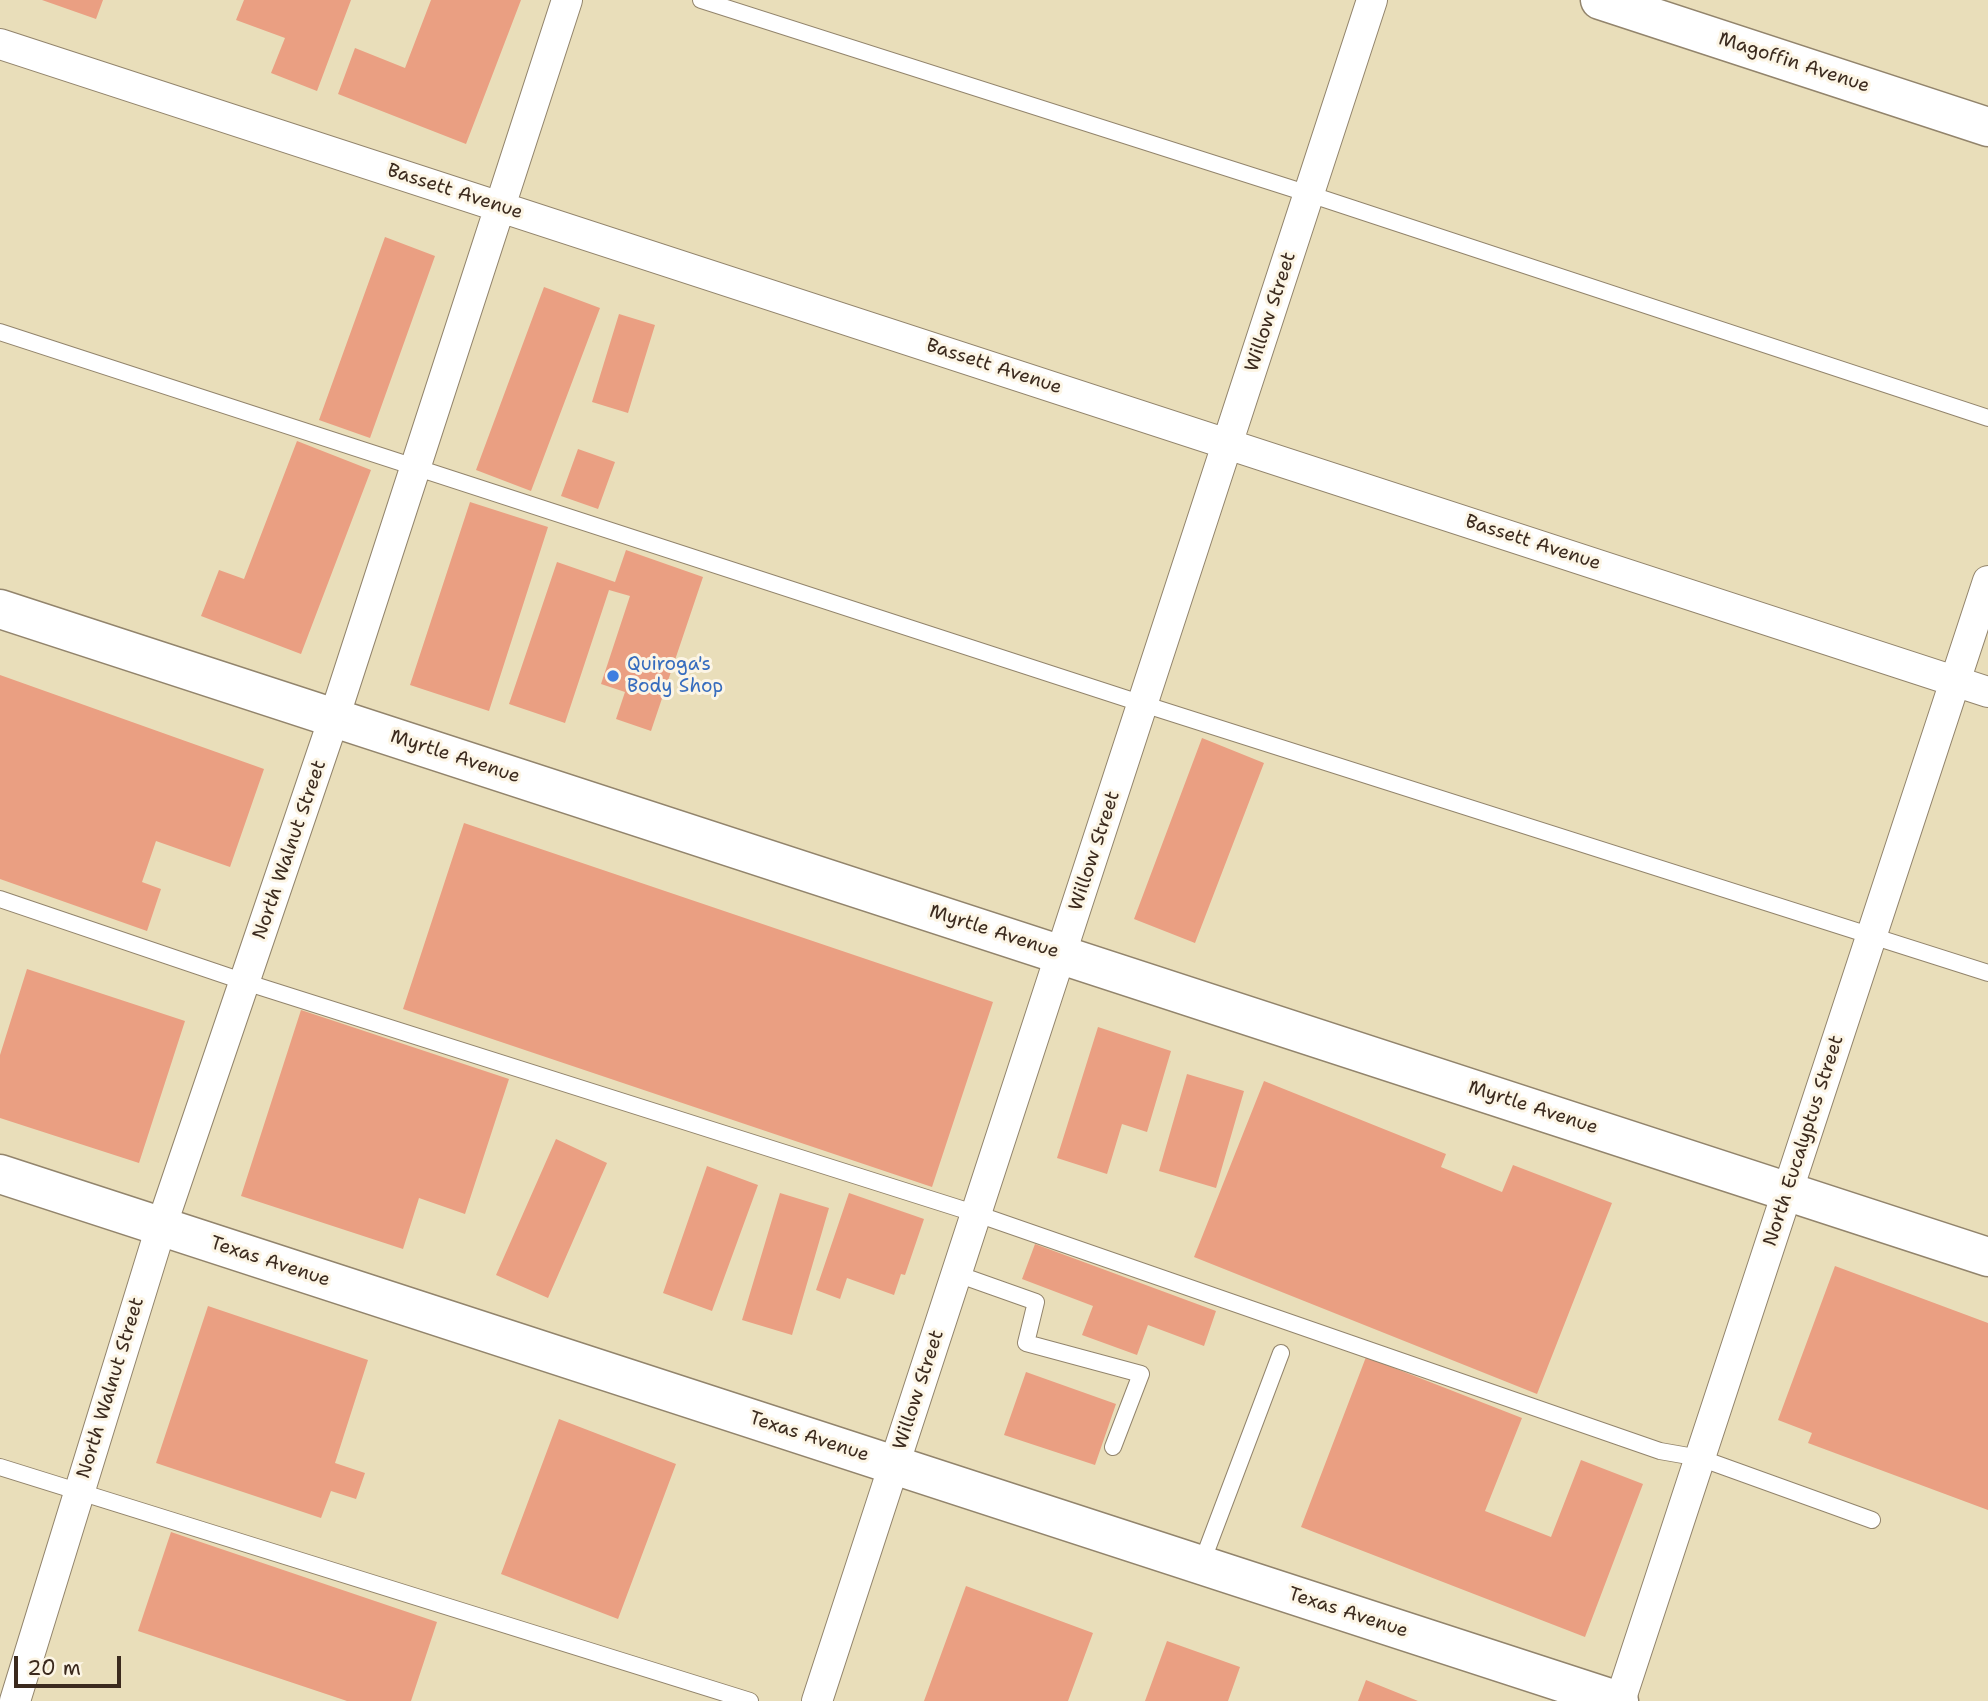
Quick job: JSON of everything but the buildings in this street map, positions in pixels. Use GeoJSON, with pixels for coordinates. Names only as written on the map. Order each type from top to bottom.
{"type":"FeatureCollection","features":[{"type":"Feature","properties":{"kind":"street","name":"North Walnut Street"},"geometry":{"type":"LineString","coordinates":[[15,1701],[161,1227],[334,718],[567,0]]}},
{"type":"Feature","properties":{"kind":"street","name":"Willow Street"},"geometry":{"type":"LineString","coordinates":[[817,1701],[1372,0]]}},
{"type":"Feature","properties":{"kind":"street","name":"Magoffin Avenue"},"geometry":{"type":"LineString","coordinates":[[1600,0],[1988,127]]}},
{"type":"Feature","properties":{"kind":"street","name":"Bassett Avenue"},"geometry":{"type":"LineString","coordinates":[[0,44],[1988,692]]}},
{"type":"Feature","properties":{"kind":"street","name":"North Eucalyptus Street"},"geometry":{"type":"LineString","coordinates":[[1619,1701],[1988,581]]}},
{"type":"Feature","properties":{"kind":"street","name":"Myrtle Avenue"},"geometry":{"type":"LineString","coordinates":[[0,610],[1988,1257]]}},
{"type":"Feature","properties":{"kind":"street","name":"Texas Avenue"},"geometry":{"type":"LineString","coordinates":[[0,1174],[1619,1701]]}},
{"type":"Feature","properties":{"kind":"lane"},"geometry":{"type":"LineString","coordinates":[[701,0],[1309,194],[1988,418]]}},
{"type":"Feature","properties":{"kind":"lane"},"geometry":{"type":"LineString","coordinates":[[0,332],[1143,704],[1988,973]]}},
{"type":"Feature","properties":{"kind":"lane"},"geometry":{"type":"LineString","coordinates":[[0,899],[245,982],[977,1214],[1660,1451],[1700,1458],[1872,1520]]}},
{"type":"Feature","properties":{"kind":"lane"},"geometry":{"type":"LineString","coordinates":[[957,1274],[1035,1302],[1026,1343],[1141,1374],[1113,1447]]}},
{"type":"Feature","properties":{"kind":"lane"},"geometry":{"type":"LineString","coordinates":[[1200,1565],[1281,1353]]}},
{"type":"Feature","properties":{"kind":"lane"},"geometry":{"type":"LineString","coordinates":[[0,1467],[750,1701]]}},
{"type":"Feature","properties":{"kind":"place","name":"Quiroga's Body Shop"},"geometry":{"type":"Point","coordinates":[613,676]}}]}
